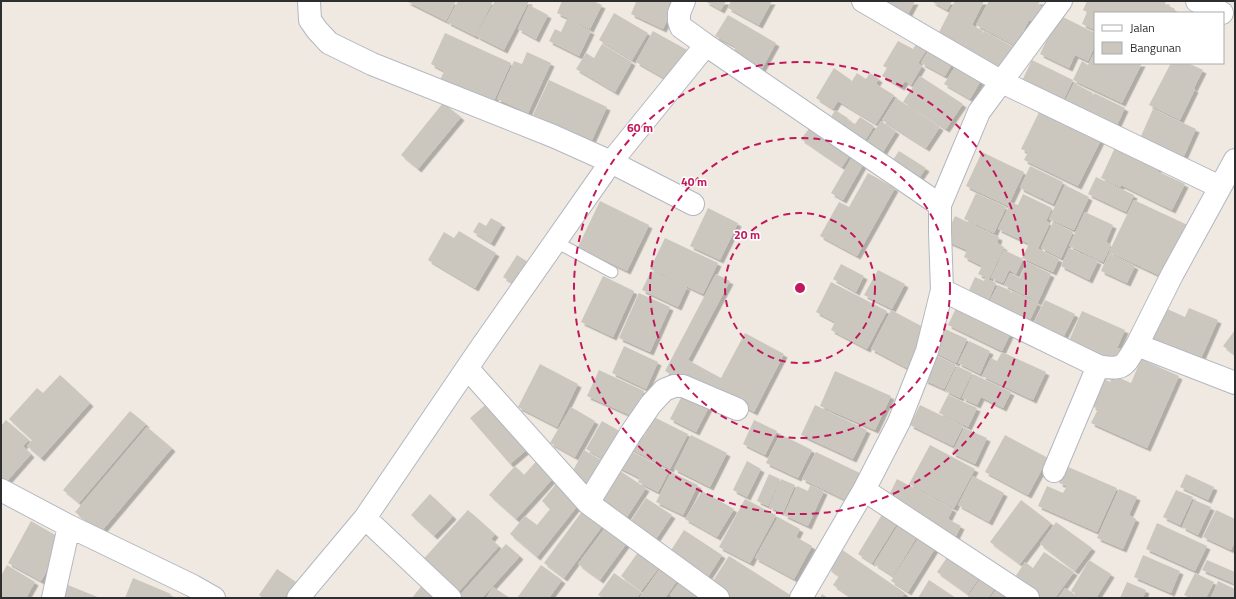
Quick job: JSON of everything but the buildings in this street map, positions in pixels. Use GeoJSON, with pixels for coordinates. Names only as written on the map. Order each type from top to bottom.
{"type":"FeatureCollection","features":[{"type":"Feature","properties":{"kind":"street"},"geometry":{"type":"LineString","coordinates":[[309,1],[310,20],[329,43],[372,64],[553,136],[611,162],[693,204]]}},
{"type":"Feature","properties":{"kind":"street"},"geometry":{"type":"LineString","coordinates":[[684,1],[679,13],[681,27],[940,205]]}},
{"type":"Feature","properties":{"kind":"street"},"geometry":{"type":"LineString","coordinates":[[863,1],[1002,82],[1220,187]]}},
{"type":"Feature","properties":{"kind":"street"},"geometry":{"type":"LineString","coordinates":[[801,598],[864,490],[899,422],[924,358],[942,290],[940,205],[979,112],[1061,1]]}},
{"type":"Feature","properties":{"kind":"street"},"geometry":{"type":"LineString","coordinates":[[1197,1],[1220,12]]}},
{"type":"Feature","properties":{"kind":"street"},"geometry":{"type":"LineString","coordinates":[[1224,14],[1235,21]]}},
{"type":"Feature","properties":{"kind":"street"},"geometry":{"type":"LineString","coordinates":[[298,598],[365,518],[468,369],[484,343],[611,162],[706,45]]}},
{"type":"Feature","properties":{"kind":"street"},"geometry":{"type":"LineString","coordinates":[[942,290],[1098,366],[1113,369],[1121,367],[1126,362],[1137,344],[1235,160]]}},
{"type":"Feature","properties":{"kind":"street"},"geometry":{"type":"LineString","coordinates":[[1137,344],[1235,383]]}},
{"type":"Feature","properties":{"kind":"street"},"geometry":{"type":"LineString","coordinates":[[1054,471],[1098,366]]}},
{"type":"Feature","properties":{"kind":"street"},"geometry":{"type":"LineString","coordinates":[[468,369],[588,503],[718,598]]}},
{"type":"Feature","properties":{"kind":"street"},"geometry":{"type":"LineString","coordinates":[[588,503],[631,433],[651,404],[664,390],[674,386],[683,386],[737,409]]}},
{"type":"Feature","properties":{"kind":"street"},"geometry":{"type":"LineString","coordinates":[[1,490],[69,526],[193,586],[214,598]]}},
{"type":"Feature","properties":{"kind":"street"},"geometry":{"type":"LineString","coordinates":[[864,490],[1028,598]]}},
{"type":"Feature","properties":{"kind":"street"},"geometry":{"type":"LineString","coordinates":[[365,518],[450,598]]}},
{"type":"Feature","properties":{"kind":"street"},"geometry":{"type":"LineString","coordinates":[[53,598],[69,526]]}},
{"type":"Feature","properties":{"kind":"lane"},"geometry":{"type":"LineString","coordinates":[[556,242],[612,272]]}}]}
